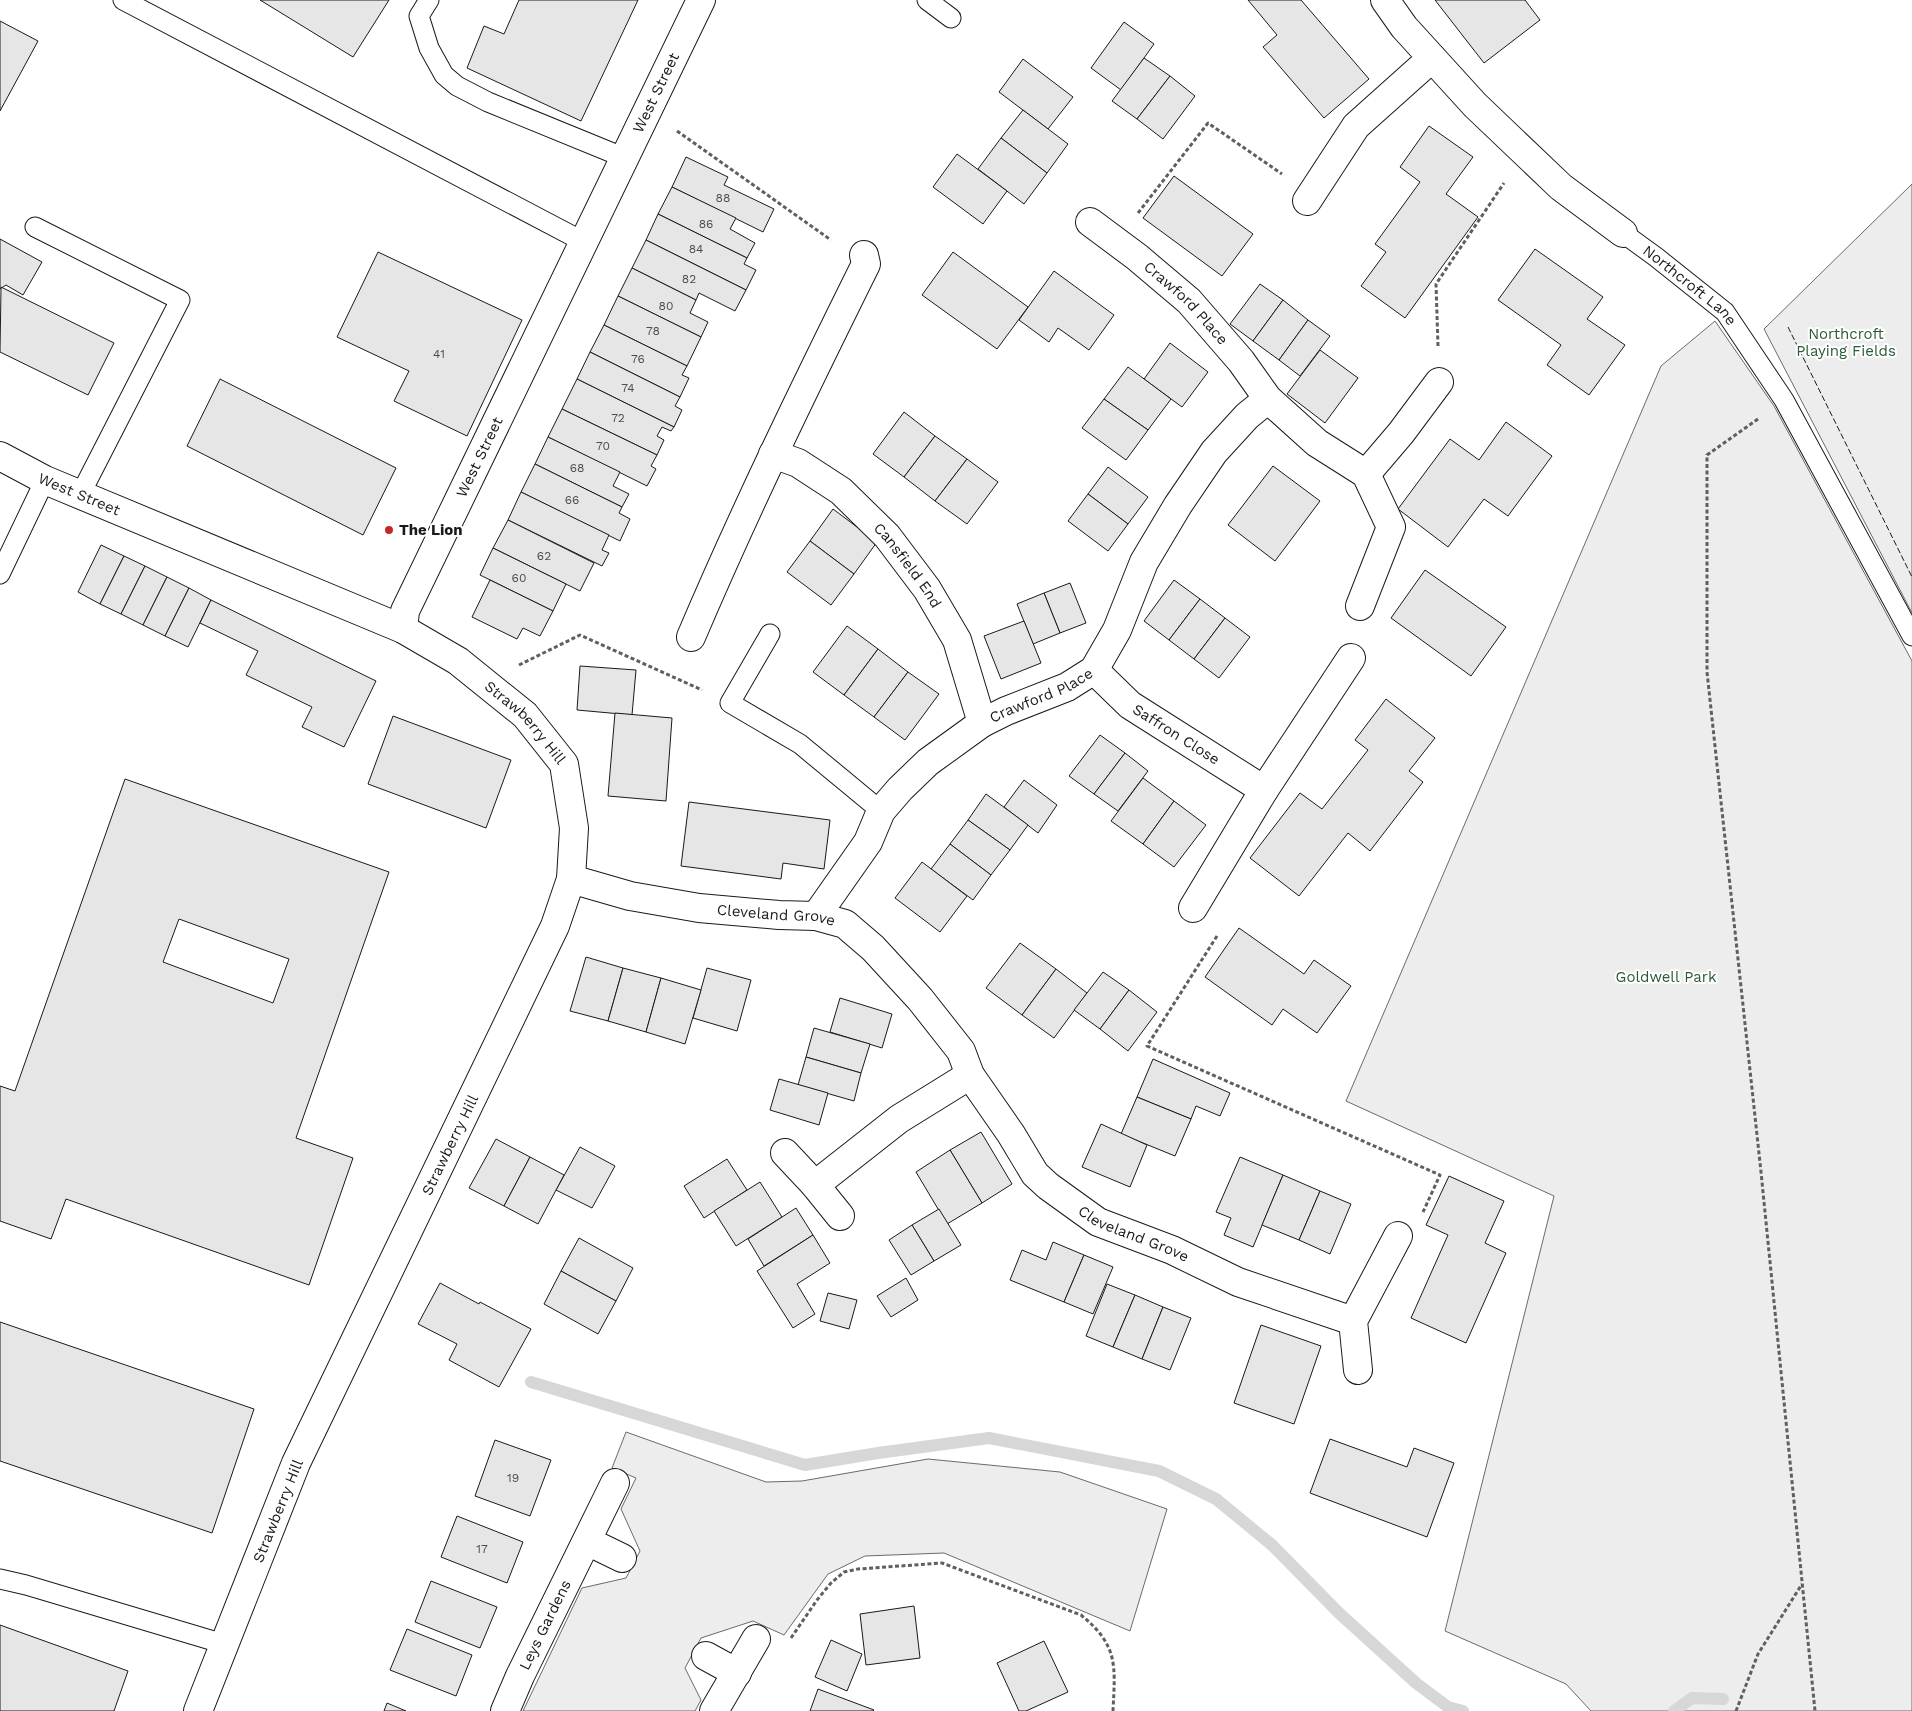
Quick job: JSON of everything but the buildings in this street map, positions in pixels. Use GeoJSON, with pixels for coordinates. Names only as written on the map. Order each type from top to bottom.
{"type":"FeatureCollection","features":[{"type":"Feature","properties":{"kind":"street","name":"West Street"},"geometry":{"type":"LineString","coordinates":[[0,456],[45,480],[403,629],[405,611],[701,0]]}},
{"type":"Feature","properties":{"kind":"street","name":"Northcroft Lane"},"geometry":{"type":"LineString","coordinates":[[1385,0],[1404,27],[1474,105],[1561,187],[1623,233]]}},
{"type":"Feature","properties":{"kind":"street"},"geometry":{"type":"LineString","coordinates":[[1309,198],[1356,126],[1432,58]]}},
{"type":"Feature","properties":{"kind":"street","name":"Crawford Place"},"geometry":{"type":"LineString","coordinates":[[1090,222],[1137,257],[1189,301],[1241,361],[1268,399],[1317,443],[1366,474]]}},
{"type":"Feature","properties":{"kind":"street"},"geometry":{"type":"LineString","coordinates":[[691,637],[796,404],[865,259]]}},
{"type":"Feature","properties":{"kind":"street"},"geometry":{"type":"LineString","coordinates":[[1360,606],[1391,527],[1366,474],[1401,433],[1439,382]]}},
{"type":"Feature","properties":{"kind":"street","name":"Crawford Place"},"geometry":{"type":"LineString","coordinates":[[816,916],[868,842],[881,811],[900,789],[928,762],[982,723],[1067,687],[1094,670],[1116,630],[1144,562],[1178,505],[1214,452],[1247,416],[1268,399]]}},
{"type":"Feature","properties":{"kind":"street","name":"Cansfield End"},"geometry":{"type":"LineString","coordinates":[[773,454],[798,463],[841,491],[887,536],[926,589],[957,640],[982,723]]}},
{"type":"Feature","properties":{"kind":"street","name":"Strawberry Hill"},"geometry":{"type":"LineString","coordinates":[[198,1711],[296,1463],[555,926],[572,878],[574,828],[564,764],[524,715],[458,661],[403,629]]}},
{"type":"Feature","properties":{"kind":"street"},"geometry":{"type":"LineString","coordinates":[[1193,908],[1264,790],[1351,658]]}},
{"type":"Feature","properties":{"kind":"street","name":"Saffron Close"},"geometry":{"type":"LineString","coordinates":[[1094,670],[1130,705],[1264,790]]}},
{"type":"Feature","properties":{"kind":"street","name":"Cleveland Grove"},"geometry":{"type":"LineString","coordinates":[[572,878],[630,896],[699,908],[779,915],[816,916],[845,924],[873,948],[920,999],[961,1051],[970,1075],[1011,1134],[1035,1174],[1048,1186],[1098,1222],[1172,1250],[1238,1282],[1353,1321]]}},
{"type":"Feature","properties":{"kind":"street"},"geometry":{"type":"LineString","coordinates":[[815,1184],[899,1119],[970,1075]]}},
{"type":"Feature","properties":{"kind":"street"},"geometry":{"type":"LineString","coordinates":[[785,1153],[815,1184],[840,1216]]}},
{"type":"Feature","properties":{"kind":"street"},"geometry":{"type":"LineString","coordinates":[[1358,1370],[1353,1321],[1398,1236]]}},
{"type":"Feature","properties":{"kind":"street","name":"Leys Gardens"},"geometry":{"type":"LineString","coordinates":[[505,1711],[615,1483]]}},
{"type":"Feature","properties":{"kind":"street"},"geometry":{"type":"LineString","coordinates":[[588,1540],[622,1558]]}},
{"type":"Feature","properties":{"kind":"street"},"geometry":{"type":"LineString","coordinates":[[714,1711],[756,1639]]}},
{"type":"Feature","properties":{"kind":"street"},"geometry":{"type":"LineString","coordinates":[[706,1656],[737,1672]]}},
{"type":"Feature","properties":{"kind":"lane"},"geometry":{"type":"LineString","coordinates":[[124,0],[584,242]]}},
{"type":"Feature","properties":{"kind":"lane"},"geometry":{"type":"LineString","coordinates":[[428,0],[420,16],[429,48],[444,75],[457,86],[488,102],[625,158]]}},
{"type":"Feature","properties":{"kind":"lane"},"geometry":{"type":"LineString","coordinates":[[927,0],[951,18]]}},
{"type":"Feature","properties":{"kind":"lane"},"geometry":{"type":"LineString","coordinates":[[35,227],[180,300],[80,495]]}},
{"type":"Feature","properties":{"kind":"lane","name":"Northcroft Lane"},"geometry":{"type":"LineString","coordinates":[[1623,233],[1725,312],[1784,400],[1912,636]]}},
{"type":"Feature","properties":{"kind":"lane"},"geometry":{"type":"LineString","coordinates":[[0,574],[45,480]]}},
{"type":"Feature","properties":{"kind":"lane"},"geometry":{"type":"LineString","coordinates":[[770,634],[730,703],[800,744],[881,811]]}},
{"type":"Feature","properties":{"kind":"lane"},"geometry":{"type":"LineString","coordinates":[[0,1579],[224,1644]]}},
{"type":"Feature","properties":{"kind":"path"},"geometry":{"type":"LineString","coordinates":[[648,111],[865,259]]}},
{"type":"Feature","properties":{"kind":"path"},"geometry":{"type":"LineString","coordinates":[[1116,242],[1208,123],[1309,198]]}},
{"type":"Feature","properties":{"kind":"path"},"geometry":{"type":"LineString","coordinates":[[1439,382],[1436,284],[1524,153]]}},
{"type":"Feature","properties":{"kind":"path"},"geometry":{"type":"LineString","coordinates":[[1784,400],[1707,455],[1708,672],[1762,1172],[1815,1711]]}},
{"type":"Feature","properties":{"kind":"path"},"geometry":{"type":"LineString","coordinates":[[484,682],[580,635],[730,703]]}},
{"type":"Feature","properties":{"kind":"path"},"geometry":{"type":"LineString","coordinates":[[1193,908],[1217,935],[1147,1046],[1440,1176],[1411,1237],[1398,1236]]}},
{"type":"Feature","properties":{"kind":"path"},"geometry":{"type":"LineString","coordinates":[[756,1639],[784,1648],[817,1600],[831,1583],[844,1572],[858,1569],[942,1563],[1081,1615],[1098,1628],[1109,1646],[1114,1669],[1113,1711]]}},
{"type":"Feature","properties":{"kind":"path"},"geometry":{"type":"LineString","coordinates":[[1736,1711],[1758,1654],[1802,1584]]}},
{"type":"Feature","properties":{"kind":"green space","name":"Northcroft Playing Fields"},"geometry":{"type":"Polygon","coordinates":[[[1912,184],[1912,613],[1764,329],[1912,184]]]}},
{"type":"Feature","properties":{"kind":"green space","name":"Goldwell Park"},"geometry":{"type":"Polygon","coordinates":[[[1715,321],[1774,406],[1912,661],[1912,1711],[1591,1711],[1566,1684],[1445,1631],[1554,1196],[1346,1101],[1661,366],[1715,321]]]}},
{"type":"Feature","properties":{"kind":"green space"},"geometry":{"type":"Polygon","coordinates":[[[626,1432],[766,1482],[802,1481],[928,1459],[1060,1472],[1167,1509],[1130,1631],[944,1553],[865,1556],[828,1574],[784,1635],[753,1621],[701,1638],[685,1668],[701,1700],[695,1711],[523,1711],[582,1588],[626,1578],[640,1551],[621,1509],[636,1478],[612,1468],[626,1432]]]}},
{"type":"Feature","properties":{"kind":"waterway"},"geometry":{"type":"LineString","coordinates":[[531,1382],[805,1465],[989,1438],[1159,1471],[1216,1499],[1272,1545],[1339,1613],[1416,1683],[1448,1707],[1463,1711]]}},
{"type":"Feature","properties":{"kind":"waterway"},"geometry":{"type":"LineString","coordinates":[[1674,1711],[1692,1698],[1723,1699]]}},
{"type":"Feature","properties":{"kind":"fence"},"geometry":{"type":"LineString","coordinates":[[1788,327],[1912,577]]}},
{"type":"Feature","properties":{"kind":"place","name":"The Lion"},"geometry":{"type":"Point","coordinates":[389,530]}}]}
